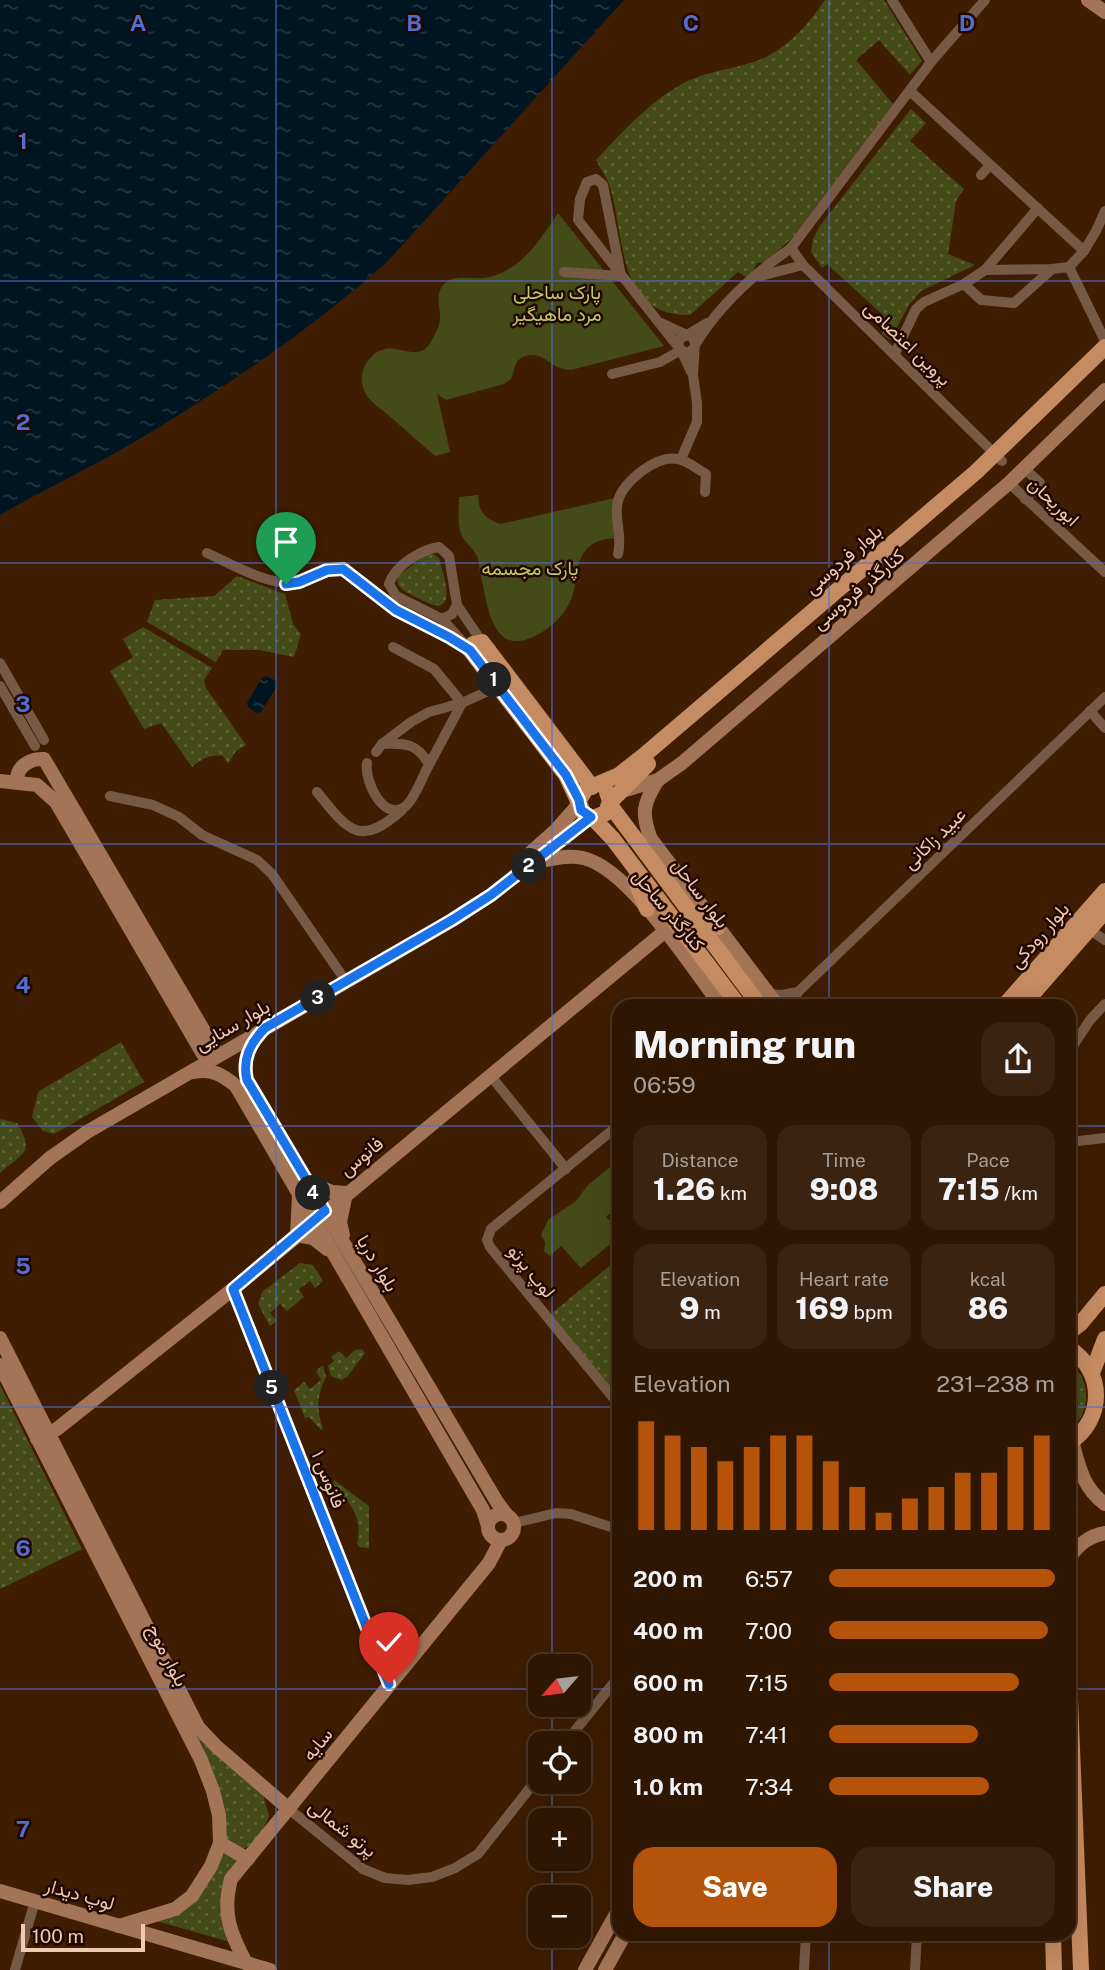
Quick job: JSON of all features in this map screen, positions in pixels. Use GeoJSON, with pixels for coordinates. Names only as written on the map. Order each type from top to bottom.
{"type":"FeatureCollection","features":[{"type":"Feature","properties":{"kind":"main road"},"geometry":{"type":"LineString","coordinates":[[1088,0],[1105,12]]}},
{"type":"Feature","properties":{"kind":"main road","name":"بلوار فردوسی"},"geometry":{"type":"LineString","coordinates":[[594,787],[619,775],[642,757],[999,457],[1105,347]]}},
{"type":"Feature","properties":{"kind":"main road","name":"بلوار فردوسی"},"geometry":{"type":"LineString","coordinates":[[613,800],[647,765],[886,563],[1105,361]]}},
{"type":"Feature","properties":{"kind":"main road","name":"کنارگذر فردوسی"},"geometry":{"type":"LineString","coordinates":[[613,800],[658,780],[692,755],[1025,469],[1105,390]]}},
{"type":"Feature","properties":{"kind":"main road"},"geometry":{"type":"LineString","coordinates":[[476,646],[594,787],[607,792],[613,800],[602,816],[584,814],[566,775],[499,686],[476,646]]}},
{"type":"Feature","properties":{"kind":"main road"},"geometry":{"type":"LineString","coordinates":[[18,782],[18,769],[44,758],[109,881],[208,1051]]}},
{"type":"Feature","properties":{"kind":"main road"},"geometry":{"type":"LineString","coordinates":[[52,772],[46,767],[38,768],[33,775],[37,785],[56,802],[109,881]]}},
{"type":"Feature","properties":{"kind":"main road","name":"کنارگذر ساحل"},"geometry":{"type":"LineString","coordinates":[[658,780],[649,794],[644,810],[644,822],[651,839],[718,927],[763,999]]}},
{"type":"Feature","properties":{"kind":"main road"},"geometry":{"type":"LineString","coordinates":[[0,781],[37,785]]}},
{"type":"Feature","properties":{"kind":"main road"},"geometry":{"type":"LineString","coordinates":[[579,802],[583,792],[594,787]]}},
{"type":"Feature","properties":{"kind":"main road","name":"بلوار ساحل"},"geometry":{"type":"LineString","coordinates":[[613,800],[642,848],[690,915],[763,999]]}},
{"type":"Feature","properties":{"kind":"main road","name":"بلوار سنایی"},"geometry":{"type":"LineString","coordinates":[[0,1188],[44,1150],[82,1124],[485,887],[556,830],[579,802]]}},
{"type":"Feature","properties":{"kind":"main road","name":"بلوار ساحل"},"geometry":{"type":"LineString","coordinates":[[592,817],[734,999]]}},
{"type":"Feature","properties":{"kind":"main road","name":"بلوار سنایی"},"geometry":{"type":"LineString","coordinates":[[0,1202],[64,1148],[452,920],[592,817]]}},
{"type":"Feature","properties":{"kind":"main road"},"geometry":{"type":"LineString","coordinates":[[642,848],[667,860]]}},
{"type":"Feature","properties":{"kind":"main road"},"geometry":{"type":"LineString","coordinates":[[624,855],[647,909]]}},
{"type":"Feature","properties":{"kind":"main road","name":"کنارگذر ساحل"},"geometry":{"type":"LineString","coordinates":[[533,863],[576,857],[586,858],[608,869],[647,909],[716,999]]}},
{"type":"Feature","properties":{"kind":"main road","name":"بلوار رودکی"},"geometry":{"type":"LineString","coordinates":[[1010,999],[1105,891]]}},
{"type":"Feature","properties":{"kind":"main road","name":"بلوار رودکی"},"geometry":{"type":"LineString","coordinates":[[1028,999],[1105,911]]}},
{"type":"Feature","properties":{"kind":"main road"},"geometry":{"type":"LineString","coordinates":[[690,915],[718,927]]}},
{"type":"Feature","properties":{"kind":"main road","name":"فانوس"},"geometry":{"type":"LineString","coordinates":[[43,1436],[57,1429],[233,1289],[664,932]]}},
{"type":"Feature","properties":{"kind":"main road","name":"بلوار دریا"},"geometry":{"type":"LineString","coordinates":[[265,1028],[255,1038],[247,1054],[247,1080],[319,1216],[331,1252],[483,1510],[488,1526]]}},
{"type":"Feature","properties":{"kind":"main road","name":"بلوار دریا"},"geometry":{"type":"LineString","coordinates":[[186,1074],[209,1070],[225,1077],[236,1086],[303,1188]]}},
{"type":"Feature","properties":{"kind":"main road"},"geometry":{"type":"LineString","coordinates":[[331,1252],[313,1238],[297,1235],[303,1188],[346,1193],[340,1222],[344,1244]]}},
{"type":"Feature","properties":{"kind":"main road","name":"بلوار دریا"},"geometry":{"type":"LineString","coordinates":[[319,1216],[344,1244],[496,1502],[510,1519]]}},
{"type":"Feature","properties":{"kind":"main road","name":"فانوس ۱"},"geometry":{"type":"LineString","coordinates":[[233,1289],[389,1684]]}},
{"type":"Feature","properties":{"kind":"main road"},"geometry":{"type":"LineString","coordinates":[[1076,1326],[1105,1294]]}},
{"type":"Feature","properties":{"kind":"main road","name":"بلوار موج"},"geometry":{"type":"LineString","coordinates":[[0,1338],[43,1436],[157,1663],[201,1760],[219,1815],[220,1843],[207,1874],[192,1896],[175,1909],[119,1926]]}},
{"type":"Feature","properties":{"kind":"main road"},"geometry":{"type":"LineString","coordinates":[[1092,1373],[1105,1339]]}},
{"type":"Feature","properties":{"kind":"main road"},"geometry":{"type":"LineString","coordinates":[[1076,1354],[1085,1361],[1101,1390],[1091,1421],[1076,1437]]}},
{"type":"Feature","properties":{"kind":"main road","name":"بلوار موج"},"geometry":{"type":"LineString","coordinates":[[0,1365],[43,1436]]}},
{"type":"Feature","properties":{"kind":"main road"},"geometry":{"type":"LineString","coordinates":[[1076,1461],[1082,1478],[1094,1497],[1105,1504]]}},
{"type":"Feature","properties":{"kind":"main road"},"geometry":{"type":"LineString","coordinates":[[494,1516],[510,1519],[512,1535],[501,1540],[491,1534],[488,1526],[494,1516]]}},
{"type":"Feature","properties":{"kind":"main road"},"geometry":{"type":"LineString","coordinates":[[1076,1551],[1093,1535],[1105,1533]]}},
{"type":"Feature","properties":{"kind":"main road","name":"سایه"},"geometry":{"type":"LineString","coordinates":[[246,1963],[227,1920],[226,1898],[231,1879],[489,1563],[501,1540]]}},
{"type":"Feature","properties":{"kind":"main road","name":"بلوار موج"},"geometry":{"type":"LineString","coordinates":[[157,1663],[198,1727],[289,1809]]}},
{"type":"Feature","properties":{"kind":"main road"},"geometry":{"type":"LineString","coordinates":[[1076,1832],[1082,1968]]}},
{"type":"Feature","properties":{"kind":"main road"},"geometry":{"type":"LineString","coordinates":[[220,1843],[248,1859]]}},
{"type":"Feature","properties":{"kind":"main road","name":"لوپ دیدار"},"geometry":{"type":"LineString","coordinates":[[0,1891],[270,1970]]}},
{"type":"Feature","properties":{"kind":"main road"},"geometry":{"type":"LineString","coordinates":[[585,1970],[612,1921]]}},
{"type":"Feature","properties":{"kind":"main road"},"geometry":{"type":"LineString","coordinates":[[605,1970],[621,1941]]}},
{"type":"Feature","properties":{"kind":"main road"},"geometry":{"type":"LineString","coordinates":[[1053,1941],[1054,1970]]}},
{"type":"Feature","properties":{"kind":"street"},"geometry":{"type":"LineString","coordinates":[[892,0],[931,62]]}},
{"type":"Feature","properties":{"kind":"street"},"geometry":{"type":"LineString","coordinates":[[680,349],[678,340],[708,323],[791,248],[931,62],[985,0]]}},
{"type":"Feature","properties":{"kind":"street"},"geometry":{"type":"LineString","coordinates":[[910,91],[1084,251]]}},
{"type":"Feature","properties":{"kind":"street"},"geometry":{"type":"LineString","coordinates":[[981,175],[990,165]]}},
{"type":"Feature","properties":{"kind":"street"},"geometry":{"type":"LineString","coordinates":[[621,276],[603,185],[596,178],[587,182],[580,200],[578,220],[621,276],[680,349],[693,375]]}},
{"type":"Feature","properties":{"kind":"street"},"geometry":{"type":"LineString","coordinates":[[895,353],[916,309],[924,302],[964,284],[985,270],[1038,208]]}},
{"type":"Feature","properties":{"kind":"street"},"geometry":{"type":"LineString","coordinates":[[985,270],[1052,270],[1069,267],[1102,230],[1105,211]]}},
{"type":"Feature","properties":{"kind":"street","name":"پروین اعتصامی"},"geometry":{"type":"LineString","coordinates":[[791,248],[803,265],[999,457]]}},
{"type":"Feature","properties":{"kind":"street"},"geometry":{"type":"LineString","coordinates":[[756,277],[803,265]]}},
{"type":"Feature","properties":{"kind":"street"},"geometry":{"type":"LineString","coordinates":[[1069,267],[1105,341]]}},
{"type":"Feature","properties":{"kind":"street"},"geometry":{"type":"LineString","coordinates":[[964,284],[981,300],[1014,303],[1052,270]]}},
{"type":"Feature","properties":{"kind":"street"},"geometry":{"type":"LineString","coordinates":[[564,272],[621,276]]}},
{"type":"Feature","properties":{"kind":"street"},"geometry":{"type":"LineString","coordinates":[[658,321],[694,339],[693,375],[697,422],[681,459]]}},
{"type":"Feature","properties":{"kind":"street"},"geometry":{"type":"LineString","coordinates":[[612,374],[660,362],[680,349],[690,352],[708,323]]}},
{"type":"Feature","properties":{"kind":"street"},"geometry":{"type":"LineString","coordinates":[[618,554],[622,540],[617,512],[618,499],[624,488],[645,468],[672,458],[681,459],[706,474],[705,492]]}},
{"type":"Feature","properties":{"kind":"street"},"geometry":{"type":"LineString","coordinates":[[1025,469],[1040,483],[1025,499]]}},
{"type":"Feature","properties":{"kind":"street","name":"ابوریحان"},"geometry":{"type":"LineString","coordinates":[[1009,483],[1105,572]]}},
{"type":"Feature","properties":{"kind":"street"},"geometry":{"type":"LineString","coordinates":[[439,548],[449,556],[457,605],[476,646],[442,619],[396,596],[389,584],[392,575],[425,549],[439,548]]}},
{"type":"Feature","properties":{"kind":"street"},"geometry":{"type":"LineString","coordinates":[[207,553],[267,579],[286,584],[299,582],[327,570],[343,569],[396,610],[449,637],[476,646]]}},
{"type":"Feature","properties":{"kind":"street"},"geometry":{"type":"LineString","coordinates":[[442,619],[452,614],[457,605]]}},
{"type":"Feature","properties":{"kind":"street"},"geometry":{"type":"LineString","coordinates":[[393,647],[433,669],[462,703]]}},
{"type":"Feature","properties":{"kind":"street"},"geometry":{"type":"LineString","coordinates":[[0,663],[39,743],[0,686]]}},
{"type":"Feature","properties":{"kind":"street"},"geometry":{"type":"LineString","coordinates":[[429,765],[418,749],[398,744],[379,748],[411,722],[429,712],[462,703],[499,686]]}},
{"type":"Feature","properties":{"kind":"street","name":"عبید زاکانی"},"geometry":{"type":"LineString","coordinates":[[794,999],[798,992],[1105,697]]}},
{"type":"Feature","properties":{"kind":"street"},"geometry":{"type":"LineString","coordinates":[[317,792],[345,826],[357,831],[377,828],[408,804],[462,703]]}},
{"type":"Feature","properties":{"kind":"street"},"geometry":{"type":"LineString","coordinates":[[1090,711],[1105,729]]}},
{"type":"Feature","properties":{"kind":"street"},"geometry":{"type":"LineString","coordinates":[[367,763],[370,788],[383,804],[390,810],[397,810],[408,804]]}},
{"type":"Feature","properties":{"kind":"street"},"geometry":{"type":"LineString","coordinates":[[110,796],[153,806],[179,817],[202,835],[257,860],[272,874],[341,974]]}},
{"type":"Feature","properties":{"kind":"street"},"geometry":{"type":"LineString","coordinates":[[1090,930],[1105,940]]}},
{"type":"Feature","properties":{"kind":"street"},"geometry":{"type":"LineString","coordinates":[[768,999],[798,992]]}},
{"type":"Feature","properties":{"kind":"street"},"geometry":{"type":"LineString","coordinates":[[1076,1041],[1105,1004]]}},
{"type":"Feature","properties":{"kind":"street"},"geometry":{"type":"LineString","coordinates":[[489,1075],[566,1169]]}},
{"type":"Feature","properties":{"kind":"street","name":"لوپ پرتو"},"geometry":{"type":"LineString","coordinates":[[610,1395],[487,1240],[491,1229],[612,1132]]}},
{"type":"Feature","properties":{"kind":"street"},"geometry":{"type":"LineString","coordinates":[[1076,1141],[1105,1138]]}},
{"type":"Feature","properties":{"kind":"street"},"geometry":{"type":"LineString","coordinates":[[510,1519],[556,1513],[571,1514],[612,1527]]}},
{"type":"Feature","properties":{"kind":"street"},"geometry":{"type":"LineString","coordinates":[[575,1731],[612,1685]]}},
{"type":"Feature","properties":{"kind":"street","name":"پرتو شمالی"},"geometry":{"type":"LineString","coordinates":[[289,1809],[363,1869],[385,1878],[420,1878],[455,1868],[478,1854],[528,1791]]}},
{"type":"Feature","properties":{"kind":"street"},"geometry":{"type":"LineString","coordinates":[[15,1970],[35,1901]]}},
{"type":"Feature","properties":{"kind":"street"},"geometry":{"type":"LineString","coordinates":[[804,1970],[806,1941]]}},
{"type":"Feature","properties":{"kind":"street"},"geometry":{"type":"LineString","coordinates":[[915,1970],[917,1941]]}},
{"type":"Feature","properties":{"kind":"green space"},"geometry":{"type":"Polygon","coordinates":[[[825,0],[884,0],[922,61],[910,75],[879,40],[856,60],[893,104],[792,238],[765,262],[757,263],[749,279],[738,272],[690,315],[666,312],[648,302],[636,288],[622,249],[609,184],[596,160],[664,95],[699,76],[768,56],[800,31],[825,0]]]}},
{"type":"Feature","properties":{"kind":"green space"},"geometry":{"type":"Polygon","coordinates":[[[911,109],[926,123],[910,141],[964,189],[956,201],[948,254],[975,265],[921,291],[909,305],[890,340],[882,334],[883,315],[827,264],[822,268],[811,252],[819,227],[911,109]]]}},
{"type":"Feature","properties":{"kind":"green space","name":"پارک ساحلی مرد ماهیگیر"},"geometry":{"type":"Polygon","coordinates":[[[558,213],[664,346],[571,370],[563,369],[538,356],[525,356],[517,361],[511,379],[504,384],[446,400],[437,394],[450,452],[435,456],[367,396],[362,381],[365,365],[379,351],[385,349],[417,352],[426,348],[437,331],[439,297],[444,284],[459,278],[490,277],[512,267],[530,252],[558,213]]]}},
{"type":"Feature","properties":{"kind":"green space","name":"پارک مجسمه"},"geometry":{"type":"Polygon","coordinates":[[[478,495],[483,514],[500,524],[615,498],[618,538],[600,541],[588,548],[579,563],[572,596],[564,612],[547,629],[521,641],[509,640],[500,634],[494,624],[477,556],[461,534],[459,497],[478,495]]]}},
{"type":"Feature","properties":{"kind":"green space"},"geometry":{"type":"Polygon","coordinates":[[[427,554],[439,558],[446,584],[446,600],[442,605],[424,601],[405,591],[398,583],[398,576],[427,554]]]}},
{"type":"Feature","properties":{"kind":"green space"},"geometry":{"type":"Polygon","coordinates":[[[237,576],[285,594],[293,624],[301,634],[294,657],[259,650],[223,650],[216,662],[147,622],[155,600],[214,596],[237,576]]]}},
{"type":"Feature","properties":{"kind":"green space"},"geometry":{"type":"Polygon","coordinates":[[[143,627],[212,668],[204,680],[206,688],[246,745],[236,751],[228,764],[223,756],[215,756],[203,759],[192,767],[161,723],[144,729],[110,671],[133,657],[123,639],[143,627]]]}},
{"type":"Feature","properties":{"kind":"green space"},"geometry":{"type":"Polygon","coordinates":[[[121,1042],[144,1082],[54,1134],[43,1131],[32,1117],[38,1092],[121,1042]]]}},
{"type":"Feature","properties":{"kind":"green space"},"geometry":{"type":"Polygon","coordinates":[[[0,1119],[17,1123],[26,1146],[21,1156],[0,1173],[0,1119]]]}},
{"type":"Feature","properties":{"kind":"green space"},"geometry":{"type":"Polygon","coordinates":[[[612,1165],[612,1211],[606,1217],[612,1222],[612,1243],[581,1268],[561,1246],[550,1256],[544,1251],[545,1242],[541,1235],[548,1220],[576,1201],[588,1185],[612,1165]]]}},
{"type":"Feature","properties":{"kind":"green space"},"geometry":{"type":"Polygon","coordinates":[[[300,1263],[313,1265],[323,1281],[315,1288],[310,1281],[299,1289],[304,1297],[287,1311],[280,1304],[270,1313],[277,1321],[270,1326],[258,1304],[262,1292],[300,1263]]]}},
{"type":"Feature","properties":{"kind":"green space"},"geometry":{"type":"Polygon","coordinates":[[[612,1264],[611,1388],[551,1314],[612,1264]]]}},
{"type":"Feature","properties":{"kind":"green space"},"geometry":{"type":"Polygon","coordinates":[[[362,1349],[365,1353],[347,1377],[341,1380],[331,1376],[328,1366],[334,1361],[331,1357],[339,1351],[346,1358],[355,1350],[362,1349]]]}},
{"type":"Feature","properties":{"kind":"green space"},"geometry":{"type":"Polygon","coordinates":[[[323,1365],[326,1377],[319,1402],[321,1430],[309,1417],[305,1418],[294,1390],[304,1382],[310,1389],[321,1380],[316,1371],[323,1365]]]}},
{"type":"Feature","properties":{"kind":"green space"},"geometry":{"type":"Polygon","coordinates":[[[1076,1368],[1082,1378],[1086,1396],[1085,1406],[1077,1424],[1076,1368]]]}},
{"type":"Feature","properties":{"kind":"green space"},"geometry":{"type":"Polygon","coordinates":[[[0,1385],[82,1549],[0,1589],[0,1385]]]}},
{"type":"Feature","properties":{"kind":"green space"},"geometry":{"type":"Polygon","coordinates":[[[334,1480],[369,1506],[369,1548],[359,1547],[357,1544],[357,1518],[350,1504],[333,1485],[334,1480]]]}},
{"type":"Feature","properties":{"kind":"green space"},"geometry":{"type":"Polygon","coordinates":[[[190,1725],[262,1791],[269,1816],[258,1838],[249,1846],[238,1850],[227,1842],[190,1725]]]}},
{"type":"Feature","properties":{"kind":"green space"},"geometry":{"type":"Polygon","coordinates":[[[221,1847],[240,1858],[229,1876],[230,1942],[153,1920],[171,1914],[221,1847]]]}},
{"type":"Feature","properties":{"kind":"water"},"geometry":{"type":"Polygon","coordinates":[[[0,0],[624,0],[388,261],[328,311],[264,358],[165,424],[0,515],[0,0]]]}},
{"type":"Feature","properties":{"kind":"water"},"geometry":{"type":"Polygon","coordinates":[[[267,676],[276,681],[277,686],[261,712],[257,713],[248,707],[247,703],[262,678],[267,676]]]}},
{"type":"Feature","properties":{"kind":"route"},"geometry":{"type":"LineString","coordinates":[[286,584],[299,582],[327,570],[343,569],[396,610],[470,650],[566,775],[579,800],[581,810],[591,817],[491,895],[265,1028],[255,1038],[245,1062],[247,1080],[325,1211],[233,1289],[389,1684]]}}]}
